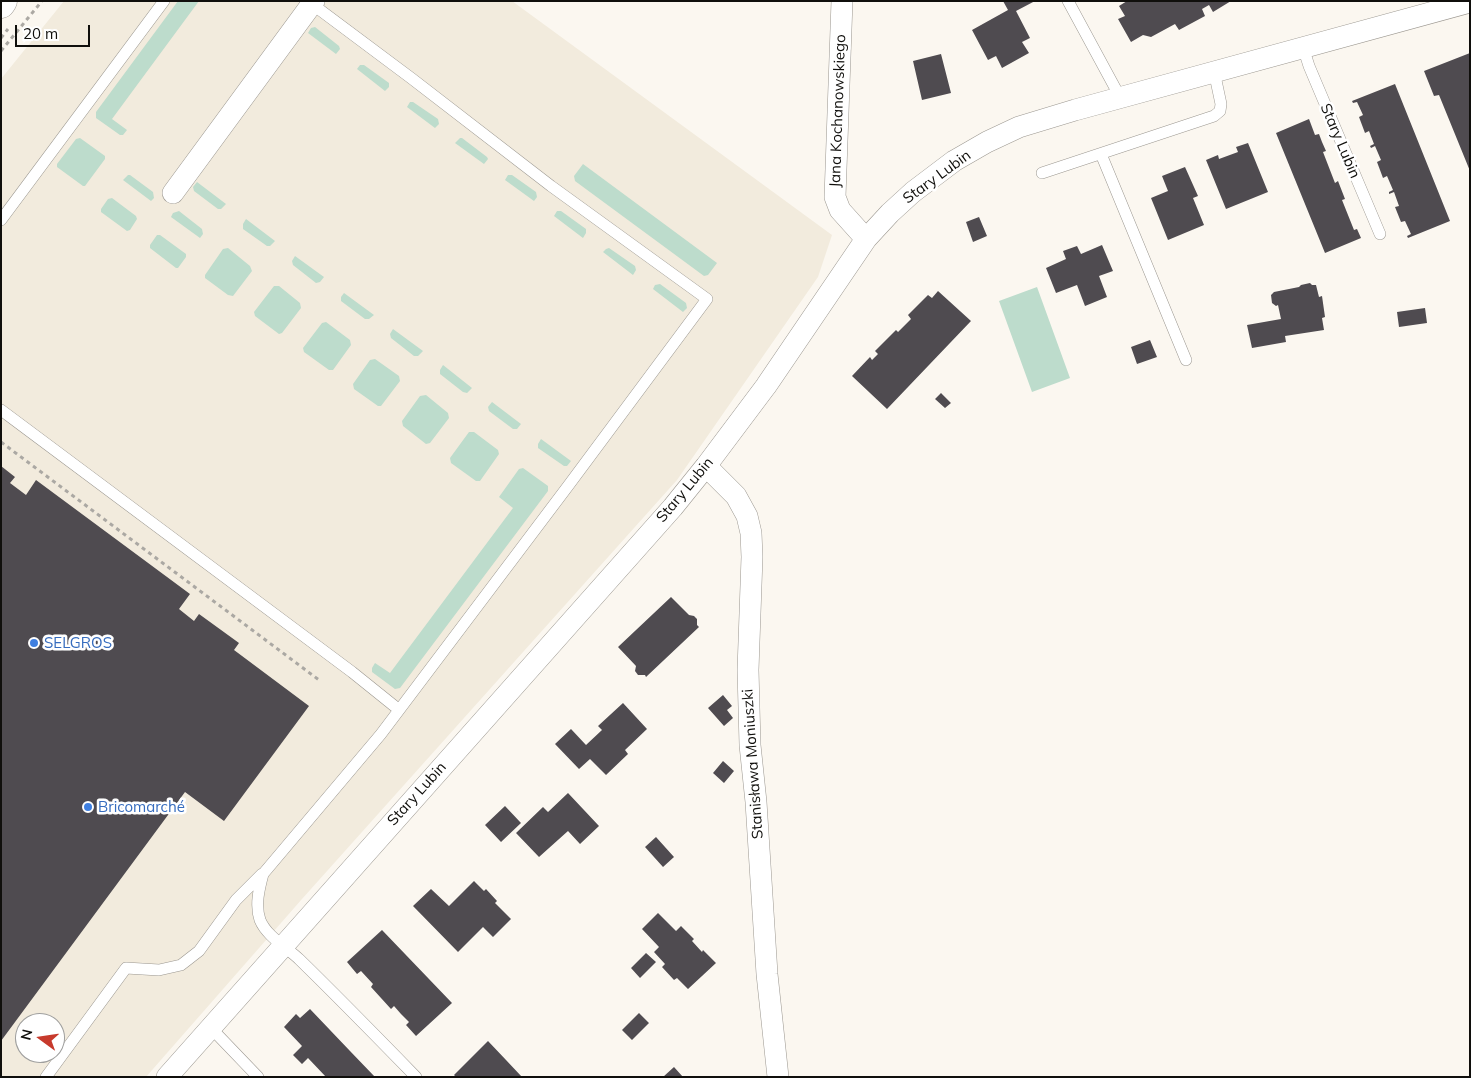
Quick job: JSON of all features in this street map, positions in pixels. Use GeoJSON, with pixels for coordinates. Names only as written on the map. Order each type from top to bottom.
{"type":"FeatureCollection","features":[{"type":"Feature","properties":{"kind":"street","name":"Jana Kochanowskiego"},"geometry":{"type":"LineString","coordinates":[[842,1],[835,196],[840,210],[866,239]]}},
{"type":"Feature","properties":{"kind":"street"},"geometry":{"type":"LineString","coordinates":[[173,193],[312,2]]}},
{"type":"Feature","properties":{"kind":"street","name":"Stary Lubin"},"geometry":{"type":"LineString","coordinates":[[167,1077],[673,507],[766,386],[866,239],[913,192],[954,161],[987,142],[1019,128],[1120,97],[1470,2]]}},
{"type":"Feature","properties":{"kind":"street","name":"Stanisława Moniuszki"},"geometry":{"type":"LineString","coordinates":[[706,466],[736,496],[747,516],[751,533],[752,557],[748,670],[750,745],[756,802],[767,974],[778,1077]]}},
{"type":"Feature","properties":{"kind":"lane"},"geometry":{"type":"LineString","coordinates":[[1,220],[164,1]]}},
{"type":"Feature","properties":{"kind":"lane"},"geometry":{"type":"LineString","coordinates":[[1068,1],[1120,97]]}},
{"type":"Feature","properties":{"kind":"lane"},"geometry":{"type":"LineString","coordinates":[[46,1077],[126,968],[159,970],[180,965],[198,951],[236,900],[262,874],[381,734],[568,486],[706,298],[551,186],[312,2]]}},
{"type":"Feature","properties":{"kind":"lane","name":"Stary Lubin"},"geometry":{"type":"LineString","coordinates":[[1303,47],[1309,66],[1380,234]]}},
{"type":"Feature","properties":{"kind":"lane"},"geometry":{"type":"LineString","coordinates":[[1042,173],[1214,116],[1220,111],[1222,104],[1214,71]]}},
{"type":"Feature","properties":{"kind":"lane"},"geometry":{"type":"LineString","coordinates":[[1101,154],[1186,360]]}},
{"type":"Feature","properties":{"kind":"lane"},"geometry":{"type":"LineString","coordinates":[[1,410],[345,667],[398,709]]}},
{"type":"Feature","properties":{"kind":"lane"},"geometry":{"type":"LineString","coordinates":[[262,874],[258,896],[260,920],[268,932],[298,958],[416,1077]]}},
{"type":"Feature","properties":{"kind":"lane"},"geometry":{"type":"LineString","coordinates":[[211,1028],[258,1077]]}},
{"type":"Feature","properties":{"kind":"path"},"geometry":{"type":"LineString","coordinates":[[1,51],[42,1]]}},
{"type":"Feature","properties":{"kind":"path"},"geometry":{"type":"LineString","coordinates":[[1,442],[319,680]]}},
{"type":"Feature","properties":{"kind":"shaded area"},"geometry":{"type":"Polygon","coordinates":[[[64,1],[512,1],[832,235],[818,277],[677,480],[302,899],[146,1077],[1,1077],[1,79],[64,1]]]}},
{"type":"Feature","properties":{"kind":"green space"},"geometry":{"type":"Polygon","coordinates":[[[178,1],[199,1],[112,119],[127,130],[123,135],[120,135],[96,118],[96,112],[178,1]]]}},
{"type":"Feature","properties":{"kind":"green space"},"geometry":{"type":"Polygon","coordinates":[[[315,27],[339,46],[340,49],[336,54],[308,33],[311,28],[315,27]]]}},
{"type":"Feature","properties":{"kind":"green space"},"geometry":{"type":"Polygon","coordinates":[[[360,65],[364,65],[389,83],[389,87],[385,91],[357,69],[360,65]]]}},
{"type":"Feature","properties":{"kind":"green space"},"geometry":{"type":"Polygon","coordinates":[[[410,102],[413,102],[438,119],[439,124],[435,128],[407,107],[410,102]]]}},
{"type":"Feature","properties":{"kind":"green space"},"geometry":{"type":"Polygon","coordinates":[[[80,138],[105,156],[105,159],[85,186],[57,167],[57,164],[76,139],[80,138]]]}},
{"type":"Feature","properties":{"kind":"green space"},"geometry":{"type":"Polygon","coordinates":[[[460,138],[487,157],[488,159],[484,164],[455,143],[460,138]]]}},
{"type":"Feature","properties":{"kind":"green space"},"geometry":{"type":"Polygon","coordinates":[[[583,164],[717,263],[708,275],[704,276],[575,181],[574,176],[583,164]]]}},
{"type":"Feature","properties":{"kind":"green space"},"geometry":{"type":"Polygon","coordinates":[[[128,175],[153,192],[154,198],[151,201],[123,180],[128,175]]]}},
{"type":"Feature","properties":{"kind":"green space"},"geometry":{"type":"Polygon","coordinates":[[[508,175],[512,175],[536,192],[537,197],[534,201],[505,180],[508,175]]]}},
{"type":"Feature","properties":{"kind":"green space"},"geometry":{"type":"Polygon","coordinates":[[[197,182],[226,204],[221,209],[218,209],[194,191],[193,187],[197,182]]]}},
{"type":"Feature","properties":{"kind":"green space"},"geometry":{"type":"Polygon","coordinates":[[[112,198],[136,216],[137,219],[130,230],[127,231],[101,212],[108,199],[112,198]]]}},
{"type":"Feature","properties":{"kind":"green space"},"geometry":{"type":"Polygon","coordinates":[[[179,211],[202,229],[203,234],[200,238],[171,217],[173,213],[179,211]]]}},
{"type":"Feature","properties":{"kind":"green space"},"geometry":{"type":"Polygon","coordinates":[[[557,211],[561,211],[586,229],[583,238],[554,216],[557,211]]]}},
{"type":"Feature","properties":{"kind":"green space"},"geometry":{"type":"Polygon","coordinates":[[[246,219],[275,241],[270,246],[267,246],[243,229],[246,219]]]}},
{"type":"Feature","properties":{"kind":"green space"},"geometry":{"type":"Polygon","coordinates":[[[157,235],[160,235],[186,254],[178,268],[150,248],[157,235]]]}},
{"type":"Feature","properties":{"kind":"green space"},"geometry":{"type":"Polygon","coordinates":[[[228,248],[250,266],[252,271],[233,296],[228,295],[205,278],[205,275],[223,249],[228,248]]]}},
{"type":"Feature","properties":{"kind":"green space"},"geometry":{"type":"Polygon","coordinates":[[[609,248],[635,266],[636,270],[633,275],[603,252],[609,248]]]}},
{"type":"Feature","properties":{"kind":"green space"},"geometry":{"type":"Polygon","coordinates":[[[295,256],[324,277],[320,282],[316,283],[293,265],[292,261],[295,256]]]}},
{"type":"Feature","properties":{"kind":"green space"},"geometry":{"type":"Polygon","coordinates":[[[660,284],[686,303],[687,308],[683,312],[653,289],[655,285],[660,284]]]}},
{"type":"Feature","properties":{"kind":"green space"},"geometry":{"type":"Polygon","coordinates":[[[274,286],[279,286],[300,303],[301,308],[282,333],[279,334],[255,316],[254,312],[274,286]]]}},
{"type":"Feature","properties":{"kind":"green space"},"geometry":{"type":"Polygon","coordinates":[[[1037,287],[1070,378],[1032,392],[999,301],[1037,287]]]}},
{"type":"Feature","properties":{"kind":"green space"},"geometry":{"type":"Polygon","coordinates":[[[344,293],[374,315],[369,319],[365,319],[341,301],[344,293]]]}},
{"type":"Feature","properties":{"kind":"green space"},"geometry":{"type":"Polygon","coordinates":[[[326,322],[350,340],[351,345],[333,370],[329,370],[304,352],[303,348],[322,323],[326,322]]]}},
{"type":"Feature","properties":{"kind":"green space"},"geometry":{"type":"Polygon","coordinates":[[[393,329],[423,351],[418,356],[414,356],[391,338],[390,334],[393,329]]]}},
{"type":"Feature","properties":{"kind":"green space"},"geometry":{"type":"Polygon","coordinates":[[[375,359],[399,376],[400,381],[381,406],[378,406],[354,389],[353,384],[370,360],[375,359]]]}},
{"type":"Feature","properties":{"kind":"green space"},"geometry":{"type":"Polygon","coordinates":[[[443,365],[472,388],[467,393],[463,392],[440,374],[443,365]]]}},
{"type":"Feature","properties":{"kind":"green space"},"geometry":{"type":"Polygon","coordinates":[[[426,395],[448,413],[449,418],[430,443],[426,444],[403,426],[402,421],[420,396],[426,395]]]}},
{"type":"Feature","properties":{"kind":"green space"},"geometry":{"type":"Polygon","coordinates":[[[492,402],[521,424],[517,429],[513,429],[489,411],[488,407],[492,402]]]}},
{"type":"Feature","properties":{"kind":"green space"},"geometry":{"type":"Polygon","coordinates":[[[469,432],[474,432],[498,450],[499,454],[480,481],[476,481],[451,463],[450,458],[469,432]]]}},
{"type":"Feature","properties":{"kind":"green space"},"geometry":{"type":"Polygon","coordinates":[[[541,439],[571,461],[567,466],[564,466],[538,448],[541,439]]]}},
{"type":"Feature","properties":{"kind":"green space"},"geometry":{"type":"Polygon","coordinates":[[[523,468],[548,486],[548,491],[400,688],[395,689],[372,672],[372,668],[375,663],[390,673],[513,508],[499,497],[519,469],[523,468]]]}},
{"type":"Feature","properties":{"kind":"building"},"geometry":{"type":"Polygon","coordinates":[[[1003,1],[1035,1],[1016,11],[1030,38],[1022,42],[1029,53],[1002,68],[996,56],[988,60],[972,30],[1008,10],[1003,1]]]}},
{"type":"Feature","properties":{"kind":"building"},"geometry":{"type":"Polygon","coordinates":[[[1127,1],[1231,1],[1213,12],[1209,5],[1202,9],[1205,16],[1179,30],[1175,24],[1151,37],[1143,35],[1131,42],[1118,19],[1125,16],[1119,6],[1127,1]]]}},
{"type":"Feature","properties":{"kind":"building"},"geometry":{"type":"Polygon","coordinates":[[[1470,53],[1470,171],[1439,95],[1434,96],[1424,71],[1470,53]]]}},
{"type":"Feature","properties":{"kind":"building"},"geometry":{"type":"Polygon","coordinates":[[[941,54],[951,93],[922,100],[913,61],[941,54]]]}},
{"type":"Feature","properties":{"kind":"building"},"geometry":{"type":"Polygon","coordinates":[[[1395,84],[1450,221],[1408,238],[1407,236],[1411,234],[1405,221],[1401,222],[1395,207],[1399,206],[1394,192],[1389,194],[1393,190],[1387,176],[1383,178],[1377,162],[1381,160],[1375,146],[1371,148],[1370,146],[1374,144],[1369,131],[1365,133],[1359,117],[1363,115],[1357,102],[1353,103],[1352,101],[1395,84]]]}},
{"type":"Feature","properties":{"kind":"building"},"geometry":{"type":"Polygon","coordinates":[[[1309,119],[1315,135],[1319,134],[1326,151],[1323,152],[1335,183],[1338,181],[1345,199],[1342,200],[1354,230],[1357,229],[1361,238],[1325,253],[1276,133],[1309,119]]]}},
{"type":"Feature","properties":{"kind":"building"},"geometry":{"type":"Polygon","coordinates":[[[1248,143],[1268,192],[1226,209],[1206,160],[1218,155],[1219,159],[1238,152],[1236,147],[1248,143]]]}},
{"type":"Feature","properties":{"kind":"building"},"geometry":{"type":"Polygon","coordinates":[[[1185,167],[1198,196],[1193,198],[1204,225],[1168,240],[1151,198],[1168,191],[1162,176],[1185,167]]]}},
{"type":"Feature","properties":{"kind":"building"},"geometry":{"type":"Polygon","coordinates":[[[979,217],[987,236],[973,242],[966,222],[979,217]]]}},
{"type":"Feature","properties":{"kind":"building"},"geometry":{"type":"Polygon","coordinates":[[[1102,245],[1113,271],[1099,276],[1107,297],[1085,306],[1077,285],[1056,293],[1046,268],[1066,259],[1063,251],[1077,246],[1081,254],[1102,245]]]}},
{"type":"Feature","properties":{"kind":"building"},"geometry":{"type":"Polygon","coordinates":[[[1310,283],[1316,285],[1319,297],[1322,296],[1325,317],[1322,318],[1324,330],[1285,336],[1286,342],[1252,348],[1247,325],[1281,319],[1278,305],[1276,306],[1272,303],[1271,295],[1274,292],[1310,283]]]}},
{"type":"Feature","properties":{"kind":"building"},"geometry":{"type":"Polygon","coordinates":[[[938,291],[971,321],[887,409],[852,376],[870,357],[872,360],[878,354],[875,351],[896,330],[898,332],[911,319],[908,315],[928,295],[932,298],[938,291]]]}},
{"type":"Feature","properties":{"kind":"building"},"geometry":{"type":"Polygon","coordinates":[[[1425,308],[1427,323],[1399,327],[1397,312],[1425,308]]]}},
{"type":"Feature","properties":{"kind":"building"},"geometry":{"type":"Polygon","coordinates":[[[1150,340],[1157,357],[1137,364],[1131,347],[1150,340]]]}},
{"type":"Feature","properties":{"kind":"building"},"geometry":{"type":"Polygon","coordinates":[[[941,393],[951,403],[945,408],[935,399],[941,393]]]}},
{"type":"Feature","properties":{"kind":"building","name":"Bricomarché"},"geometry":{"type":"Polygon","coordinates":[[[1,466],[15,477],[10,483],[26,495],[36,480],[190,594],[179,609],[194,621],[199,614],[239,643],[234,650],[309,706],[224,821],[185,792],[22,1013],[15,1013],[15,1022],[1,1041],[1,466]]]}},
{"type":"Feature","properties":{"kind":"building"},"geometry":{"type":"Polygon","coordinates":[[[671,597],[689,615],[697,619],[699,627],[646,677],[645,675],[638,675],[635,671],[636,666],[618,647],[671,597]]]}},
{"type":"Feature","properties":{"kind":"building"},"geometry":{"type":"Polygon","coordinates":[[[723,695],[732,706],[727,710],[733,718],[724,726],[708,708],[723,695]]]}},
{"type":"Feature","properties":{"kind":"building"},"geometry":{"type":"Polygon","coordinates":[[[623,703],[647,729],[625,750],[628,754],[606,775],[590,759],[579,769],[555,744],[571,729],[586,745],[602,730],[598,726],[623,703]]]}},
{"type":"Feature","properties":{"kind":"building"},"geometry":{"type":"Polygon","coordinates":[[[723,761],[734,771],[724,783],[713,773],[723,761]]]}},
{"type":"Feature","properties":{"kind":"building"},"geometry":{"type":"Polygon","coordinates":[[[568,793],[599,826],[580,844],[568,831],[539,857],[516,833],[543,807],[548,812],[568,793]]]}},
{"type":"Feature","properties":{"kind":"building"},"geometry":{"type":"Polygon","coordinates":[[[505,806],[521,823],[501,842],[485,825],[505,806]]]}},
{"type":"Feature","properties":{"kind":"building"},"geometry":{"type":"Polygon","coordinates":[[[656,837],[674,857],[663,867],[645,847],[656,837]]]}},
{"type":"Feature","properties":{"kind":"building"},"geometry":{"type":"Polygon","coordinates":[[[474,881],[484,891],[486,889],[497,901],[495,903],[511,919],[493,937],[483,927],[458,952],[413,906],[431,889],[449,906],[474,881]]]}},
{"type":"Feature","properties":{"kind":"building"},"geometry":{"type":"Polygon","coordinates":[[[658,913],[676,931],[681,926],[694,939],[692,941],[702,952],[703,950],[716,963],[688,989],[677,978],[674,980],[662,967],[665,964],[654,952],[659,947],[642,929],[658,913]]]}},
{"type":"Feature","properties":{"kind":"building"},"geometry":{"type":"Polygon","coordinates":[[[382,930],[452,1003],[416,1036],[406,1025],[409,1022],[394,1006],[391,1009],[371,987],[373,984],[361,971],[357,974],[347,962],[382,930]]]}},
{"type":"Feature","properties":{"kind":"building"},"geometry":{"type":"Polygon","coordinates":[[[646,953],[656,962],[640,978],[631,968],[646,953]]]}},
{"type":"Feature","properties":{"kind":"building"},"geometry":{"type":"Polygon","coordinates":[[[310,1009],[375,1077],[326,1077],[308,1058],[302,1064],[293,1055],[302,1046],[284,1027],[296,1014],[300,1018],[310,1009]]]}},
{"type":"Feature","properties":{"kind":"building"},"geometry":{"type":"Polygon","coordinates":[[[639,1013],[649,1023],[632,1040],[622,1030],[639,1013]]]}},
{"type":"Feature","properties":{"kind":"building"},"geometry":{"type":"Polygon","coordinates":[[[488,1041],[522,1077],[456,1077],[454,1075],[488,1041]]]}},
{"type":"Feature","properties":{"kind":"building"},"geometry":{"type":"Polygon","coordinates":[[[674,1067],[683,1077],[663,1077],[674,1067]]]}},
{"type":"Feature","properties":{"kind":"place","name":"SELGROS"},"geometry":{"type":"Point","coordinates":[34,643]}},
{"type":"Feature","properties":{"kind":"place","name":"Bricomarché"},"geometry":{"type":"Point","coordinates":[88,807]}}]}
